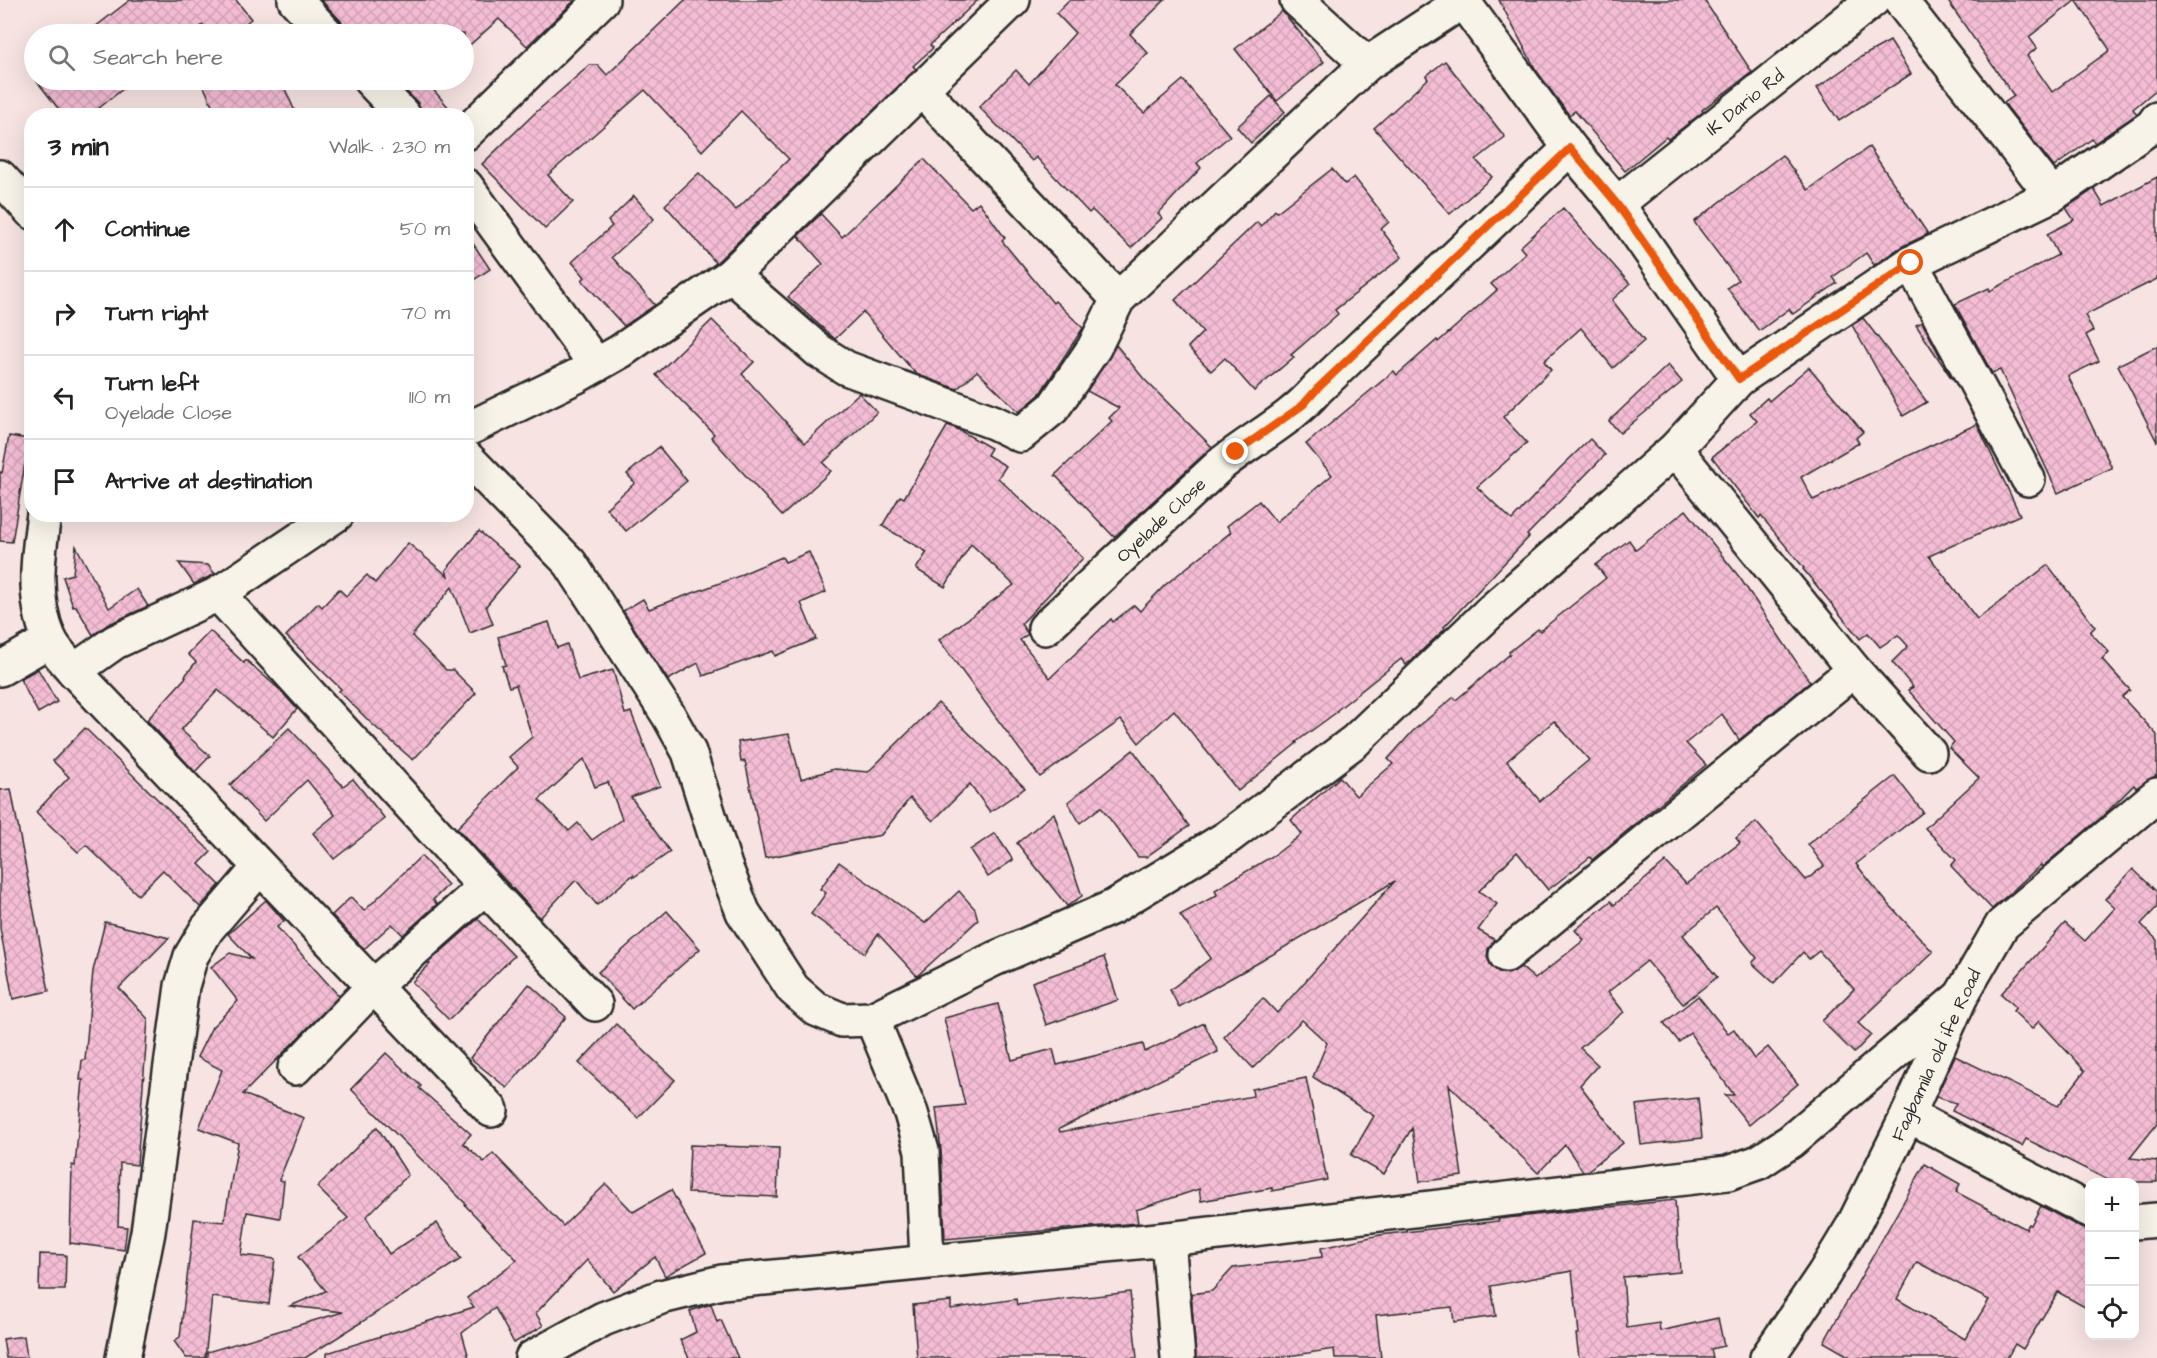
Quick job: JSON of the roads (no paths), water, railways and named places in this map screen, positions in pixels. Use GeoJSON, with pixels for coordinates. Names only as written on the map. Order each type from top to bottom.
{"type":"FeatureCollection","features":[{"type":"Feature","properties":{"kind":"street"},"geometry":{"type":"LineString","coordinates":[[295,0],[318,24]]}},
{"type":"Feature","properties":{"kind":"street"},"geometry":{"type":"LineString","coordinates":[[474,125],[602,0]]}},
{"type":"Feature","properties":{"kind":"street"},"geometry":{"type":"LineString","coordinates":[[474,426],[621,351],[731,275],[1013,0]]}},
{"type":"Feature","properties":{"kind":"street"},"geometry":{"type":"LineString","coordinates":[[1297,0],[1367,64]]}},
{"type":"Feature","properties":{"kind":"street","name":"IK Dario Rd"},"geometry":{"type":"LineString","coordinates":[[1617,204],[1873,0]]}},
{"type":"Feature","properties":{"kind":"street"},"geometry":{"type":"LineString","coordinates":[[1900,0],[2052,195]]}},
{"type":"Feature","properties":{"kind":"street"},"geometry":{"type":"LineString","coordinates":[[731,275],[819,351],[846,368],[993,422],[1020,435],[1053,408],[1094,348],[1118,299],[1367,64],[1463,1],[1570,148],[1617,204],[1739,379]]}},
{"type":"Feature","properties":{"kind":"street"},"geometry":{"type":"LineString","coordinates":[[921,89],[1118,299]]}},
{"type":"Feature","properties":{"kind":"street"},"geometry":{"type":"LineString","coordinates":[[379,90],[396,108]]}},
{"type":"Feature","properties":{"kind":"street"},"geometry":{"type":"LineString","coordinates":[[474,464],[570,563],[669,716],[689,752],[725,866],[743,912],[793,989],[816,1009],[842,1020],[872,1019],[994,959],[1113,907],[1228,837],[1355,741],[1489,613],[1675,449],[1739,379],[1911,263],[2052,195],[2152,126],[2157,119]]}},
{"type":"Feature","properties":{"kind":"street","name":"Oyelade Close"},"geometry":{"type":"LineString","coordinates":[[1045,628],[1220,465],[1303,405],[1570,148]]}},
{"type":"Feature","properties":{"kind":"street"},"geometry":{"type":"LineString","coordinates":[[0,177],[24,203]]}},
{"type":"Feature","properties":{"kind":"street"},"geometry":{"type":"LineString","coordinates":[[474,197],[596,365]]}},
{"type":"Feature","properties":{"kind":"street"},"geometry":{"type":"LineString","coordinates":[[1911,263],[2028,479]]}},
{"type":"Feature","properties":{"kind":"street"},"geometry":{"type":"LineString","coordinates":[[1675,449],[1854,670],[1929,753]]}},
{"type":"Feature","properties":{"kind":"street"},"geometry":{"type":"LineString","coordinates":[[43,522],[38,556],[38,605],[50,640],[74,671],[491,1110]]}},
{"type":"Feature","properties":{"kind":"street"},"geometry":{"type":"LineString","coordinates":[[74,671],[115,642],[218,594],[325,522]]}},
{"type":"Feature","properties":{"kind":"street"},"geometry":{"type":"LineString","coordinates":[[218,594],[485,887],[596,1004]]}},
{"type":"Feature","properties":{"kind":"street"},"geometry":{"type":"LineString","coordinates":[[0,669],[50,640]]}},
{"type":"Feature","properties":{"kind":"street"},"geometry":{"type":"LineString","coordinates":[[1506,955],[1854,670]]}},
{"type":"Feature","properties":{"kind":"street","name":"Fagbamila old ife Road"},"geometry":{"type":"LineString","coordinates":[[1767,1358],[1824,1274],[1853,1226],[1908,1115],[1961,996],[2002,925],[2157,795]]}},
{"type":"Feature","properties":{"kind":"street"},"geometry":{"type":"LineString","coordinates":[[123,1358],[148,1232],[182,986],[191,956],[207,929],[259,868]]}},
{"type":"Feature","properties":{"kind":"street"},"geometry":{"type":"LineString","coordinates":[[295,1068],[374,986],[485,887]]}},
{"type":"Feature","properties":{"kind":"street"},"geometry":{"type":"LineString","coordinates":[[532,1358],[603,1319],[661,1297],[722,1282],[927,1260],[1168,1239],[1728,1173],[1759,1162],[1791,1141],[1961,996]]}},
{"type":"Feature","properties":{"kind":"street"},"geometry":{"type":"LineString","coordinates":[[872,1019],[911,1113],[922,1151],[927,1260]]}},
{"type":"Feature","properties":{"kind":"street"},"geometry":{"type":"LineString","coordinates":[[1908,1115],[2085,1208]]}},
{"type":"Feature","properties":{"kind":"street"},"geometry":{"type":"LineString","coordinates":[[2139,1222],[2157,1220]]}},
{"type":"Feature","properties":{"kind":"street"},"geometry":{"type":"LineString","coordinates":[[1168,1239],[1178,1358]]}}]}
